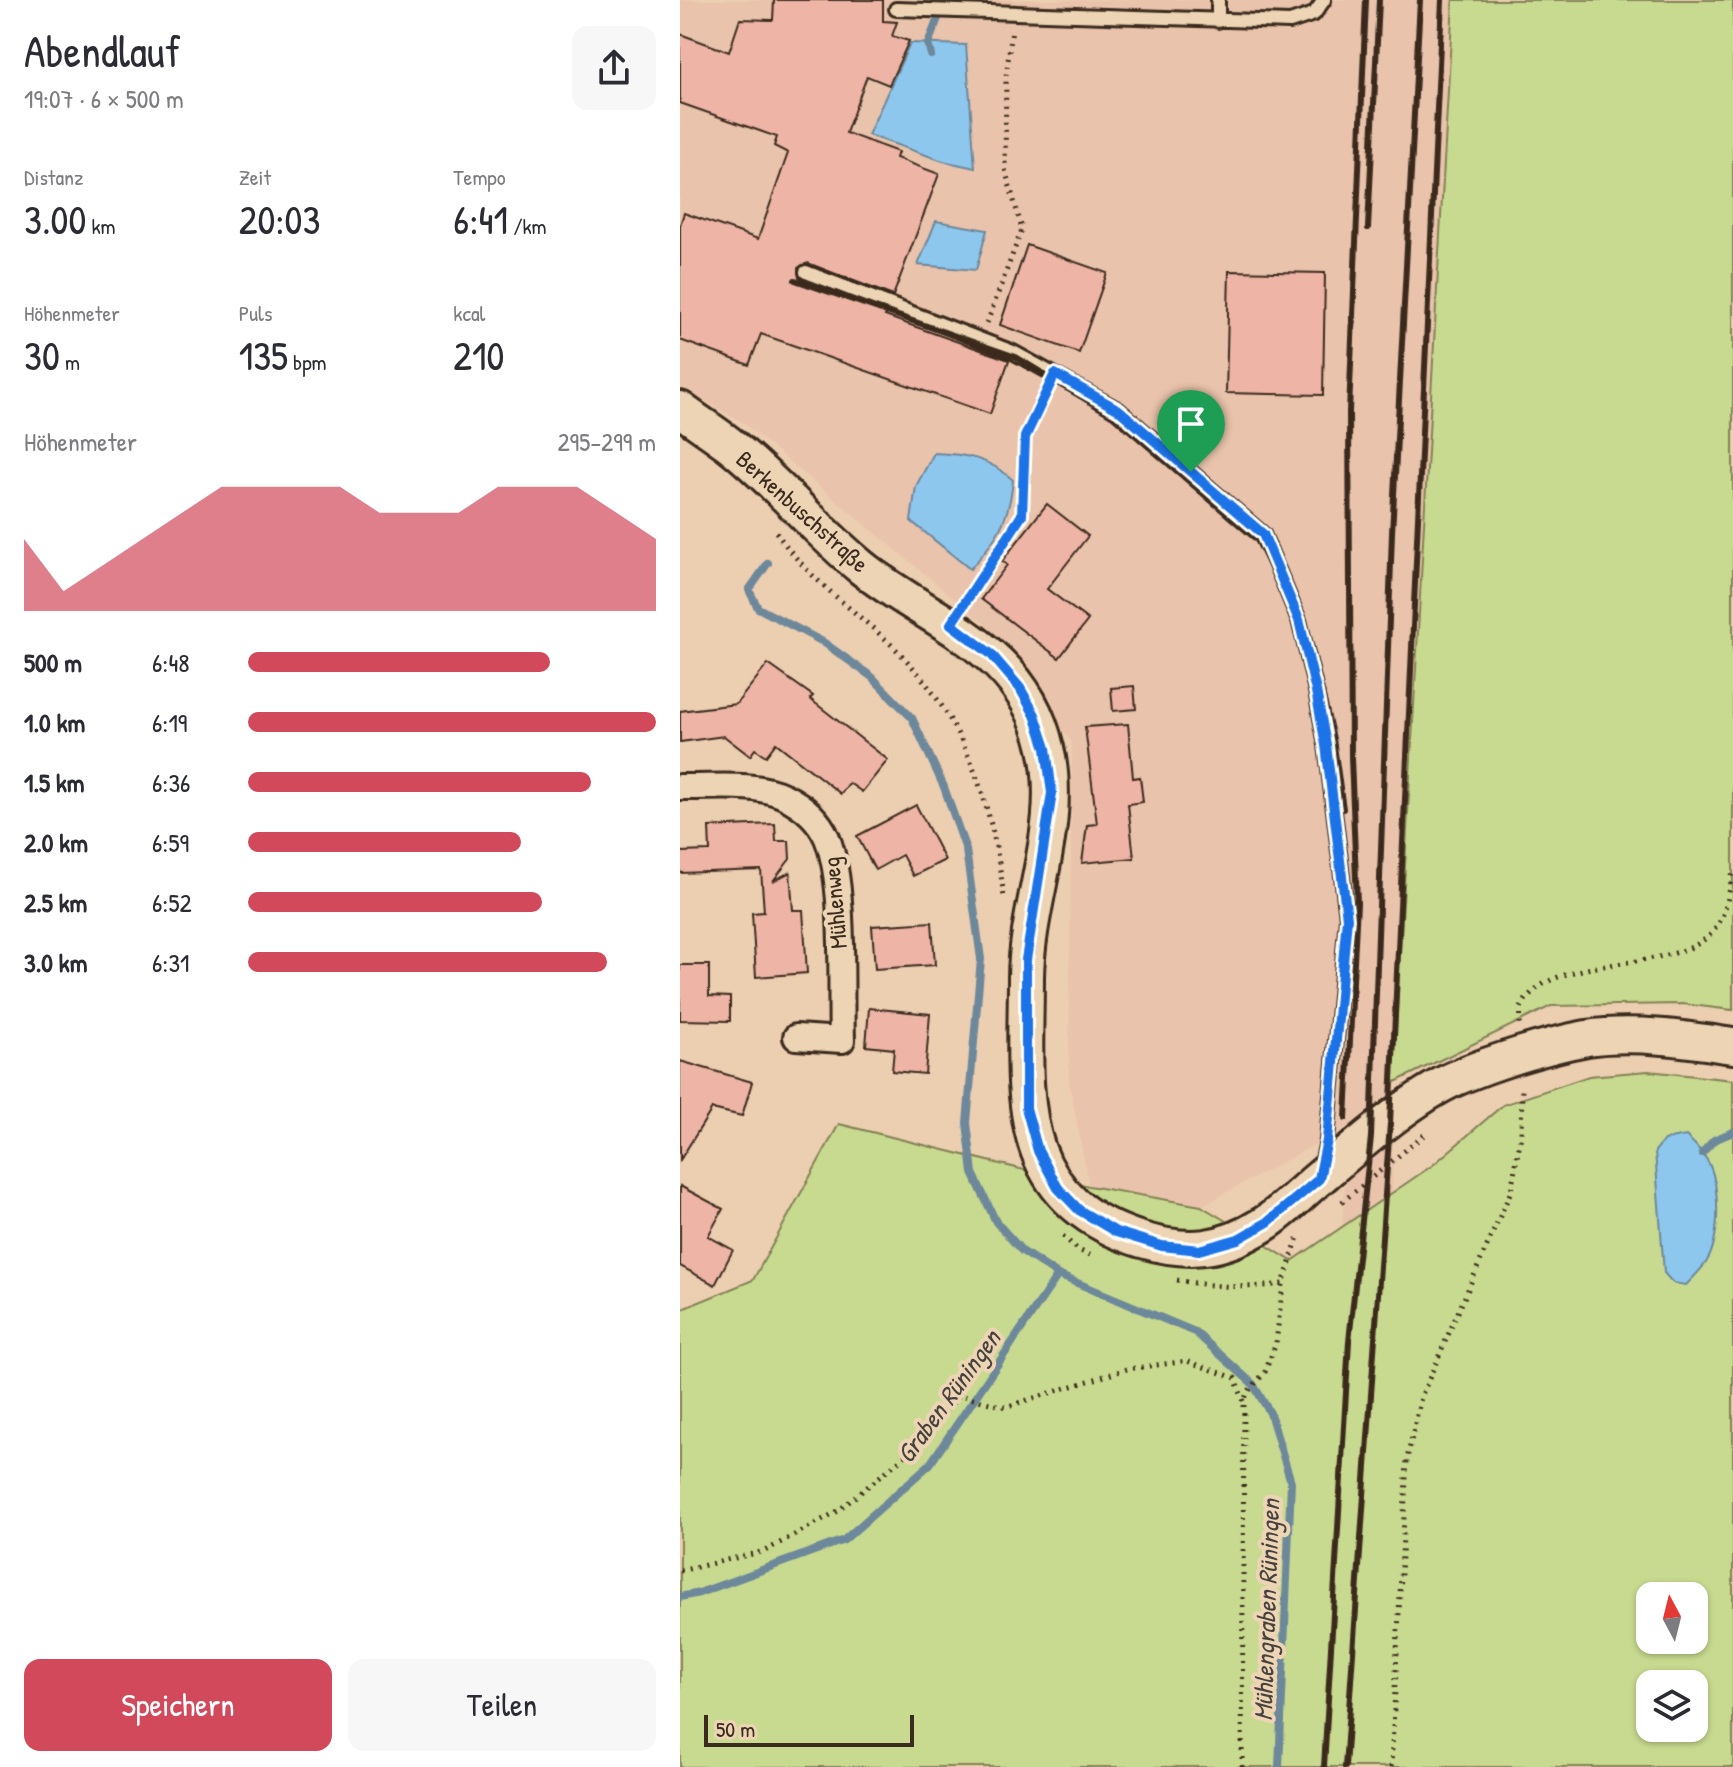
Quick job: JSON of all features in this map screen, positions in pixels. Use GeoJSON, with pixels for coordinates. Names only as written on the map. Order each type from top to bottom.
{"type":"FeatureCollection","features":[{"type":"Feature","properties":{"kind":"street","name":"Berkenbuschstraße"},"geometry":{"type":"LineString","coordinates":[[680,409],[731,445],[863,568],[951,624],[991,654],[1020,688],[1035,715],[1046,748],[1052,793],[1026,960],[1026,1108],[1038,1151],[1058,1188],[1079,1210],[1116,1232],[1162,1246],[1199,1250],[1238,1239],[1329,1191],[1418,1100],[1455,1078],[1523,1071],[1588,1038],[1646,1037],[1730,1045]]}},
{"type":"Feature","properties":{"kind":"street","name":"Mühlenweg"},"geometry":{"type":"LineString","coordinates":[[680,787],[757,789],[782,795],[815,819],[827,838],[838,901],[842,1040],[796,1037]]}},
{"type":"Feature","properties":{"kind":"lane"},"geometry":{"type":"LineString","coordinates":[[1218,0],[1218,21]]}},
{"type":"Feature","properties":{"kind":"lane"},"geometry":{"type":"LineString","coordinates":[[896,9],[1290,22],[1314,14],[1324,0]]}},
{"type":"Feature","properties":{"kind":"lane"},"geometry":{"type":"LineString","coordinates":[[806,272],[982,339],[1055,374],[1119,410],[1263,534],[1299,620],[1326,745],[1347,918],[1327,1140],[1329,1191]]}},
{"type":"Feature","properties":{"kind":"path"},"geometry":{"type":"LineString","coordinates":[[982,339],[1022,229],[1005,169],[1006,76],[1015,14]]}},
{"type":"Feature","properties":{"kind":"path"},"geometry":{"type":"LineString","coordinates":[[951,624],[1022,515],[1025,437],[1055,374]]}},
{"type":"Feature","properties":{"kind":"path"},"geometry":{"type":"LineString","coordinates":[[771,525],[798,564],[918,670],[950,719],[978,774],[998,855],[1005,907]]}},
{"type":"Feature","properties":{"kind":"path"},"geometry":{"type":"LineString","coordinates":[[1391,1767],[1407,1459],[1421,1397],[1511,1191],[1521,1135],[1521,1007],[1538,988],[1561,977],[1674,953],[1705,939],[1725,914],[1733,872]]}},
{"type":"Feature","properties":{"kind":"path"},"geometry":{"type":"LineString","coordinates":[[1509,1090],[1523,1071]]}},
{"type":"Feature","properties":{"kind":"path"},"geometry":{"type":"LineString","coordinates":[[1329,1191],[1433,1127]]}},
{"type":"Feature","properties":{"kind":"path"},"geometry":{"type":"LineString","coordinates":[[1242,1767],[1244,1402],[1247,1393],[1265,1372],[1276,1343],[1283,1284],[1303,1224]]}},
{"type":"Feature","properties":{"kind":"path"},"geometry":{"type":"LineString","coordinates":[[1060,1232],[1078,1250],[1099,1258]]}},
{"type":"Feature","properties":{"kind":"path"},"geometry":{"type":"LineString","coordinates":[[1163,1276],[1215,1287],[1250,1289],[1283,1284]]}},
{"type":"Feature","properties":{"kind":"path"},"geometry":{"type":"LineString","coordinates":[[680,1571],[765,1551],[838,1511],[907,1454],[959,1395],[1005,1407],[1127,1369],[1187,1361],[1235,1378],[1244,1402]]}},
{"type":"Feature","properties":{"kind":"shaded area"},"geometry":{"type":"Polygon","coordinates":[[[680,0],[1453,0],[1393,1083],[1392,1255],[1339,1272],[1349,1126],[1201,1206],[1089,1186],[1069,1080],[1072,742],[990,628],[742,422],[680,387],[680,0]]]}},
{"type":"Feature","properties":{"kind":"green space"},"geometry":{"type":"Polygon","coordinates":[[[1453,0],[1733,0],[1733,1010],[1683,1004],[1551,1006],[1393,1083],[1453,0]]]}},
{"type":"Feature","properties":{"kind":"green space"},"geometry":{"type":"Polygon","coordinates":[[[1648,1071],[1733,1080],[1733,1767],[680,1767],[680,1310],[753,1280],[839,1124],[1089,1186],[1201,1206],[1292,1261],[1433,1165],[1503,1105],[1589,1076],[1648,1071]]]}},
{"type":"Feature","properties":{"kind":"water"},"geometry":{"type":"Polygon","coordinates":[[[910,43],[966,45],[975,168],[943,161],[868,135],[910,43]]]}},
{"type":"Feature","properties":{"kind":"water"},"geometry":{"type":"Polygon","coordinates":[[[936,221],[987,230],[976,270],[918,265],[936,221]]]}},
{"type":"Feature","properties":{"kind":"water"},"geometry":{"type":"Polygon","coordinates":[[[934,453],[976,459],[995,467],[1013,480],[1000,529],[970,569],[911,521],[916,486],[934,453]]]}},
{"type":"Feature","properties":{"kind":"water"},"geometry":{"type":"Polygon","coordinates":[[[1686,1136],[1710,1166],[1716,1187],[1717,1214],[1711,1252],[1705,1264],[1686,1285],[1673,1283],[1664,1273],[1655,1151],[1664,1140],[1686,1136]]]}},
{"type":"Feature","properties":{"kind":"building"},"geometry":{"type":"Polygon","coordinates":[[[774,0],[883,0],[883,21],[897,22],[892,36],[909,41],[889,85],[867,76],[846,133],[898,152],[896,158],[939,174],[893,296],[808,263],[798,268],[799,277],[887,313],[885,316],[1009,360],[990,414],[761,334],[749,365],[680,340],[680,225],[684,213],[758,239],[788,153],[774,146],[777,137],[680,103],[680,34],[729,52],[740,19],[773,20],[774,0]]]}},
{"type":"Feature","properties":{"kind":"building"},"geometry":{"type":"Polygon","coordinates":[[[1027,245],[1107,273],[1079,353],[1000,325],[1027,245]]]}},
{"type":"Feature","properties":{"kind":"building"},"geometry":{"type":"Polygon","coordinates":[[[1229,271],[1325,273],[1323,395],[1226,393],[1229,271]]]}},
{"type":"Feature","properties":{"kind":"building"},"geometry":{"type":"Polygon","coordinates":[[[1047,504],[1088,536],[1047,589],[1088,620],[1059,658],[981,599],[1007,565],[1002,561],[1047,504]]]}},
{"type":"Feature","properties":{"kind":"building"},"geometry":{"type":"Polygon","coordinates":[[[768,664],[813,696],[810,699],[888,760],[862,792],[849,783],[841,794],[776,743],[766,756],[755,749],[750,756],[724,736],[680,742],[680,711],[736,704],[768,664]]]}},
{"type":"Feature","properties":{"kind":"building"},"geometry":{"type":"Polygon","coordinates":[[[1134,686],[1136,709],[1113,711],[1111,688],[1134,686]]]}},
{"type":"Feature","properties":{"kind":"building"},"geometry":{"type":"Polygon","coordinates":[[[1128,724],[1133,778],[1140,777],[1143,802],[1128,804],[1134,858],[1082,863],[1087,825],[1097,824],[1085,727],[1128,724]]]}},
{"type":"Feature","properties":{"kind":"building"},"geometry":{"type":"Polygon","coordinates":[[[916,805],[945,860],[913,876],[902,855],[875,870],[857,836],[916,805]]]}},
{"type":"Feature","properties":{"kind":"building"},"geometry":{"type":"Polygon","coordinates":[[[775,824],[776,841],[789,841],[790,859],[773,881],[790,872],[793,910],[803,910],[807,973],[756,977],[752,913],[764,912],[761,870],[680,873],[680,852],[710,851],[709,827],[775,824]]]}},
{"type":"Feature","properties":{"kind":"building"},"geometry":{"type":"Polygon","coordinates":[[[932,922],[935,965],[875,969],[872,926],[932,922]]]}},
{"type":"Feature","properties":{"kind":"building"},"geometry":{"type":"Polygon","coordinates":[[[680,965],[709,965],[709,996],[730,997],[730,1021],[680,1020],[680,965]]]}},
{"type":"Feature","properties":{"kind":"building"},"geometry":{"type":"Polygon","coordinates":[[[869,1008],[930,1014],[925,1074],[892,1071],[894,1049],[866,1046],[869,1008]]]}},
{"type":"Feature","properties":{"kind":"building"},"geometry":{"type":"Polygon","coordinates":[[[680,1061],[752,1082],[742,1116],[712,1109],[680,1160],[680,1061]]]}},
{"type":"Feature","properties":{"kind":"building"},"geometry":{"type":"Polygon","coordinates":[[[680,1186],[723,1209],[708,1236],[733,1250],[715,1285],[680,1266],[680,1186]]]}},
{"type":"Feature","properties":{"kind":"waterway","name":"Mühlengraben Rüningen"},"geometry":{"type":"LineString","coordinates":[[931,55],[928,44],[945,0]]}},
{"type":"Feature","properties":{"kind":"waterway","name":"Mühlengraben Rüningen"},"geometry":{"type":"LineString","coordinates":[[768,563],[749,590],[758,608],[823,642],[872,677],[912,718],[944,787],[966,850],[981,959],[967,1123],[973,1173],[996,1222],[1022,1251],[1058,1275],[1195,1332],[1253,1384],[1270,1413],[1291,1482],[1279,1767]]}},
{"type":"Feature","properties":{"kind":"waterway"},"geometry":{"type":"LineString","coordinates":[[1702,1153],[1714,1140],[1733,1132]]}},
{"type":"Feature","properties":{"kind":"waterway","name":"Graben Rüningen"},"geometry":{"type":"LineString","coordinates":[[680,1597],[699,1593],[844,1540],[930,1464],[1058,1275]]}},
{"type":"Feature","properties":{"kind":"railway"},"geometry":{"type":"LineString","coordinates":[[1346,1118],[1357,903],[1351,758],[1349,412],[1366,0]]}},
{"type":"Feature","properties":{"kind":"railway"},"geometry":{"type":"LineString","coordinates":[[1368,228],[1379,0]]}},
{"type":"Feature","properties":{"kind":"railway"},"geometry":{"type":"LineString","coordinates":[[1324,1767],[1349,1341],[1371,1137],[1392,533],[1420,0]]}},
{"type":"Feature","properties":{"kind":"railway"},"geometry":{"type":"LineString","coordinates":[[1345,1767],[1390,1123],[1442,0]]}},
{"type":"Feature","properties":{"kind":"railway"},"geometry":{"type":"LineString","coordinates":[[795,280],[1016,357],[1113,416],[1257,540],[1311,645],[1333,739],[1343,809]]}},
{"type":"Feature","properties":{"kind":"route"},"geometry":{"type":"LineString","coordinates":[[1055,374],[1119,410],[1191,472],[1263,534],[1299,620],[1326,745],[1347,918],[1327,1140],[1319,1179],[1268,1222],[1238,1239],[1199,1250],[1162,1246],[1116,1232],[1079,1210],[1058,1188],[1038,1151],[1026,1108],[1026,960],[1048,835],[1052,793],[1046,748],[1035,715],[1020,688],[991,654],[951,624],[1022,515],[1025,437],[1055,374]]}}]}
